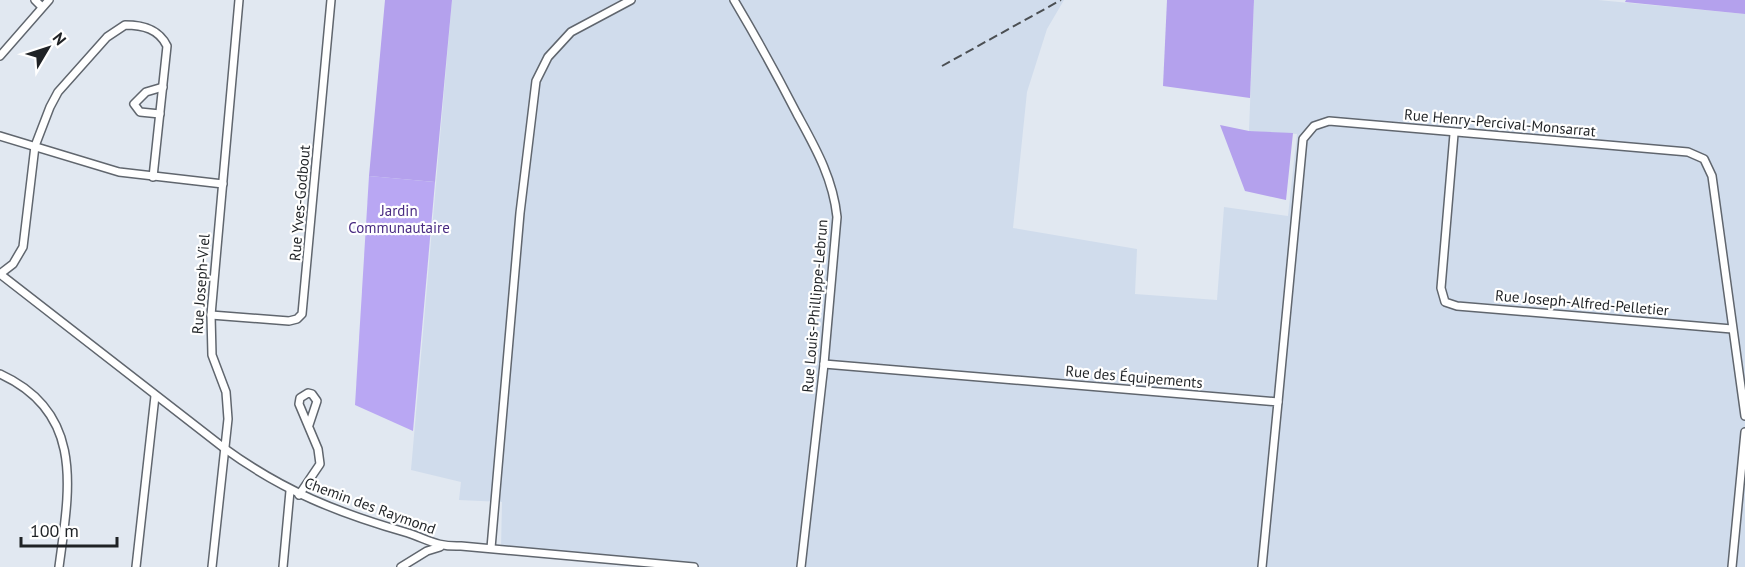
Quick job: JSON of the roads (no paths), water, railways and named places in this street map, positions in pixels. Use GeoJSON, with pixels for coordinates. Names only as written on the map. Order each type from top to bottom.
{"type":"FeatureCollection","features":[{"type":"Feature","properties":{"kind":"street"},"geometry":{"type":"LineString","coordinates":[[35,0],[42,7]]}},
{"type":"Feature","properties":{"kind":"street"},"geometry":{"type":"LineString","coordinates":[[0,56],[49,0]]}},
{"type":"Feature","properties":{"kind":"street","name":"Rue Joseph-Viel"},"geometry":{"type":"LineString","coordinates":[[212,567],[228,419],[226,392],[212,355],[211,315],[239,0]]}},
{"type":"Feature","properties":{"kind":"street","name":"Rue Yves-Godbout"},"geometry":{"type":"LineString","coordinates":[[211,315],[290,321],[302,314],[332,0]]}},
{"type":"Feature","properties":{"kind":"street"},"geometry":{"type":"LineString","coordinates":[[491,548],[532,102],[541,70],[557,45],[571,32],[631,0]]}},
{"type":"Feature","properties":{"kind":"street","name":"Rue Louis-Phillippe-Lebrun"},"geometry":{"type":"LineString","coordinates":[[734,0],[806,129],[826,170],[834,193],[837,217],[824,364],[801,567]]}},
{"type":"Feature","properties":{"kind":"street"},"geometry":{"type":"LineString","coordinates":[[0,274],[13,264],[23,248],[35,146],[58,92],[107,37],[125,25],[150,29],[164,39],[167,53],[153,177]]}},
{"type":"Feature","properties":{"kind":"street"},"geometry":{"type":"LineString","coordinates":[[160,114],[140,112],[134,105],[141,96],[163,87]]}},
{"type":"Feature","properties":{"kind":"street","name":"Rue Henry-Percival-Monsarrat"},"geometry":{"type":"LineString","coordinates":[[1278,402],[1303,139],[1308,131],[1321,122],[1329,122],[1688,152],[1704,159],[1712,176],[1745,416]]}},
{"type":"Feature","properties":{"kind":"street","name":"Rue Joseph-Alfred-Pelletier"},"geometry":{"type":"LineString","coordinates":[[1454,134],[1441,288],[1445,302],[1457,306],[1732,329]]}},
{"type":"Feature","properties":{"kind":"street"},"geometry":{"type":"LineString","coordinates":[[0,136],[102,167],[153,177],[223,184]]}},
{"type":"Feature","properties":{"kind":"street","name":"Chemin des Raymond"},"geometry":{"type":"LineString","coordinates":[[0,274],[155,396],[257,472],[290,491],[339,512],[422,538],[440,547],[491,548],[694,567]]}},
{"type":"Feature","properties":{"kind":"street","name":"Rue des Équipements"},"geometry":{"type":"LineString","coordinates":[[824,364],[1278,402]]}},
{"type":"Feature","properties":{"kind":"street"},"geometry":{"type":"LineString","coordinates":[[0,374],[24,389],[40,403],[54,422],[66,448],[69,470],[67,504],[59,567]]}},
{"type":"Feature","properties":{"kind":"street"},"geometry":{"type":"LineString","coordinates":[[136,567],[155,396]]}},
{"type":"Feature","properties":{"kind":"street"},"geometry":{"type":"LineString","coordinates":[[1262,567],[1278,402]]}},
{"type":"Feature","properties":{"kind":"street"},"geometry":{"type":"LineString","coordinates":[[299,495],[320,464],[309,425]]}},
{"type":"Feature","properties":{"kind":"street"},"geometry":{"type":"LineString","coordinates":[[1732,567],[1745,432]]}},
{"type":"Feature","properties":{"kind":"street"},"geometry":{"type":"LineString","coordinates":[[283,567],[290,491]]}},
{"type":"Feature","properties":{"kind":"street"},"geometry":{"type":"LineString","coordinates":[[401,567],[427,551],[440,547]]}},
{"type":"Feature","properties":{"kind":"railway"},"geometry":{"type":"LineString","coordinates":[[942,66],[1061,0]]}},
{"type":"Feature","properties":{"kind":"park label","name":"Jardin Communautaire"},"geometry":{"type":"Point","coordinates":[399,220]}}]}
